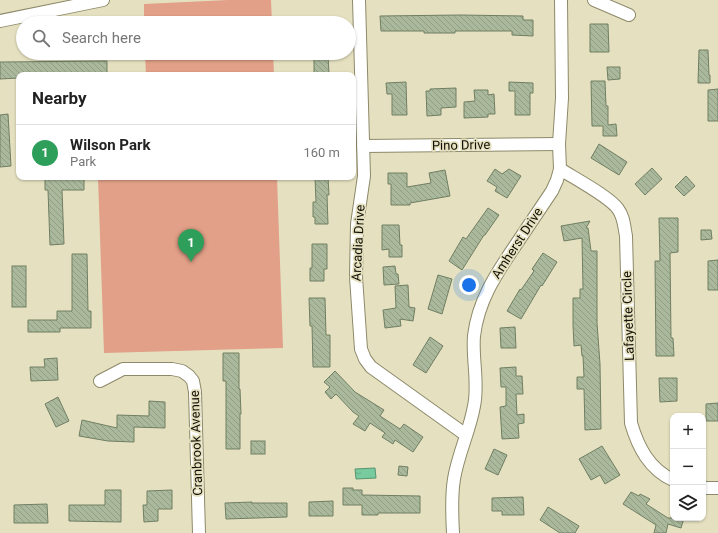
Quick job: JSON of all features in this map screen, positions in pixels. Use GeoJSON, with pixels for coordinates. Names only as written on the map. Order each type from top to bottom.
{"type":"FeatureCollection","features":[{"type":"Feature","properties":{"kind":"street"},"geometry":{"type":"LineString","coordinates":[[24,16],[99,0]]}},
{"type":"Feature","properties":{"kind":"street","name":"Arcadia Drive"},"geometry":{"type":"LineString","coordinates":[[359,0],[364,176],[357,224],[356,277],[361,349],[365,359],[372,367],[466,435]]}},
{"type":"Feature","properties":{"kind":"street","name":"Amherst Drive"},"geometry":{"type":"LineString","coordinates":[[453,533],[452,503],[454,479],[471,422],[475,402],[474,336],[478,315],[482,302],[494,278],[558,180],[560,169],[559,144],[562,98],[561,0]]}},
{"type":"Feature","properties":{"kind":"street"},"geometry":{"type":"LineString","coordinates":[[594,0],[629,15]]}},
{"type":"Feature","properties":{"kind":"street"},"geometry":{"type":"LineString","coordinates":[[0,21],[16,18]]}},
{"type":"Feature","properties":{"kind":"street","name":"Pino Drive"},"geometry":{"type":"LineString","coordinates":[[363,146],[559,144]]}},
{"type":"Feature","properties":{"kind":"street","name":"Lafayette Circle"},"geometry":{"type":"LineString","coordinates":[[560,169],[608,199],[618,208],[624,220],[626,236],[631,423],[637,442],[647,458],[656,468],[670,478]]}},
{"type":"Feature","properties":{"kind":"street","name":"Cranbrook Avenue"},"geometry":{"type":"LineString","coordinates":[[100,380],[123,369],[172,369],[182,371],[193,381],[196,392],[199,533]]}},
{"type":"Feature","properties":{"kind":"street"},"geometry":{"type":"LineString","coordinates":[[706,488],[718,488]]}},
{"type":"Feature","properties":{"kind":"shaded area"},"geometry":{"type":"Polygon","coordinates":[[[228,0],[271,0],[272,16],[144,16],[144,4],[228,0]]]}},
{"type":"Feature","properties":{"kind":"shaded area"},"geometry":{"type":"Polygon","coordinates":[[[145,60],[273,60],[274,72],[146,72],[145,60]]]}},
{"type":"Feature","properties":{"kind":"shaded area"},"geometry":{"type":"Polygon","coordinates":[[[98,180],[277,180],[283,348],[104,353],[98,180]]]}},
{"type":"Feature","properties":{"kind":"water"},"geometry":{"type":"Polygon","coordinates":[[[375,468],[376,478],[356,479],[355,469],[375,468]]]}},
{"type":"Feature","properties":{"kind":"building"},"geometry":{"type":"Polygon","coordinates":[[[380,16],[523,16],[523,20],[533,20],[533,36],[512,35],[512,31],[455,31],[455,33],[424,33],[424,31],[381,31],[380,16]]]}},
{"type":"Feature","properties":{"kind":"building"},"geometry":{"type":"Polygon","coordinates":[[[590,24],[608,24],[609,52],[590,52],[590,24]]]}},
{"type":"Feature","properties":{"kind":"building"},"geometry":{"type":"Polygon","coordinates":[[[699,50],[708,50],[710,83],[698,83],[699,50]]]}},
{"type":"Feature","properties":{"kind":"building"},"geometry":{"type":"Polygon","coordinates":[[[314,60],[328,60],[329,72],[314,72],[314,60]]]}},
{"type":"Feature","properties":{"kind":"building"},"geometry":{"type":"Polygon","coordinates":[[[107,61],[107,72],[16,72],[16,78],[0,79],[0,62],[107,61]]]}},
{"type":"Feature","properties":{"kind":"building"},"geometry":{"type":"Polygon","coordinates":[[[607,67],[620,67],[620,79],[608,80],[607,67]]]}},
{"type":"Feature","properties":{"kind":"building"},"geometry":{"type":"Polygon","coordinates":[[[591,81],[605,81],[606,106],[608,106],[608,125],[616,124],[617,136],[603,136],[603,126],[592,126],[591,81]]]}},
{"type":"Feature","properties":{"kind":"building"},"geometry":{"type":"Polygon","coordinates":[[[406,82],[407,115],[392,115],[392,94],[387,94],[386,83],[406,82]]]}},
{"type":"Feature","properties":{"kind":"building"},"geometry":{"type":"Polygon","coordinates":[[[509,82],[533,83],[533,93],[530,93],[530,115],[515,115],[515,91],[509,91],[509,82]]]}},
{"type":"Feature","properties":{"kind":"building"},"geometry":{"type":"Polygon","coordinates":[[[456,88],[456,107],[441,108],[441,115],[427,116],[426,91],[430,91],[430,89],[456,88]]]}},
{"type":"Feature","properties":{"kind":"building"},"geometry":{"type":"Polygon","coordinates":[[[718,89],[718,121],[708,121],[708,90],[718,89]]]}},
{"type":"Feature","properties":{"kind":"building"},"geometry":{"type":"Polygon","coordinates":[[[474,90],[488,90],[488,95],[494,94],[495,114],[488,114],[488,117],[464,118],[464,102],[475,101],[474,90]]]}},
{"type":"Feature","properties":{"kind":"building"},"geometry":{"type":"Polygon","coordinates":[[[8,114],[11,166],[0,167],[0,115],[8,114]]]}},
{"type":"Feature","properties":{"kind":"building"},"geometry":{"type":"Polygon","coordinates":[[[599,144],[627,162],[619,175],[591,158],[599,144]]]}},
{"type":"Feature","properties":{"kind":"building"},"geometry":{"type":"Polygon","coordinates":[[[652,168],[662,179],[645,195],[635,184],[652,168]]]}},
{"type":"Feature","properties":{"kind":"building"},"geometry":{"type":"Polygon","coordinates":[[[495,169],[502,174],[509,169],[521,176],[507,198],[495,191],[497,187],[487,181],[495,169]]]}},
{"type":"Feature","properties":{"kind":"building"},"geometry":{"type":"Polygon","coordinates":[[[445,170],[450,196],[410,203],[410,205],[391,205],[391,184],[388,184],[388,173],[407,173],[407,187],[431,183],[429,173],[445,170]]]}},
{"type":"Feature","properties":{"kind":"building"},"geometry":{"type":"Polygon","coordinates":[[[686,176],[695,186],[684,196],[675,187],[686,176]]]}},
{"type":"Feature","properties":{"kind":"building"},"geometry":{"type":"Polygon","coordinates":[[[45,180],[84,180],[84,190],[62,190],[64,244],[50,245],[48,190],[45,190],[45,180]]]}},
{"type":"Feature","properties":{"kind":"building"},"geometry":{"type":"Polygon","coordinates":[[[315,180],[328,180],[328,224],[315,224],[315,217],[313,217],[313,202],[316,202],[315,180]]]}},
{"type":"Feature","properties":{"kind":"building"},"geometry":{"type":"Polygon","coordinates":[[[488,208],[499,215],[484,235],[462,270],[449,261],[463,237],[466,239],[488,208]]]}},
{"type":"Feature","properties":{"kind":"building"},"geometry":{"type":"Polygon","coordinates":[[[659,218],[678,218],[678,252],[670,253],[671,338],[673,338],[674,356],[656,356],[655,261],[660,261],[659,218]]]}},
{"type":"Feature","properties":{"kind":"building"},"geometry":{"type":"Polygon","coordinates":[[[590,221],[586,228],[588,228],[591,251],[597,251],[597,323],[600,364],[601,429],[585,430],[584,389],[577,389],[577,377],[584,377],[583,356],[581,345],[574,346],[573,325],[573,298],[580,298],[580,289],[583,289],[582,238],[564,241],[561,226],[590,221]]]}},
{"type":"Feature","properties":{"kind":"building"},"geometry":{"type":"Polygon","coordinates":[[[382,225],[399,225],[402,257],[389,257],[389,249],[382,250],[382,225]]]}},
{"type":"Feature","properties":{"kind":"building"},"geometry":{"type":"Polygon","coordinates":[[[701,230],[711,230],[712,239],[701,240],[701,230]]]}},
{"type":"Feature","properties":{"kind":"building"},"geometry":{"type":"Polygon","coordinates":[[[312,244],[327,244],[327,269],[324,269],[324,281],[310,281],[310,268],[312,268],[312,244]]]}},
{"type":"Feature","properties":{"kind":"building"},"geometry":{"type":"Polygon","coordinates":[[[543,253],[557,262],[542,286],[541,285],[521,319],[507,311],[520,289],[521,290],[534,271],[532,269],[543,253]]]}},
{"type":"Feature","properties":{"kind":"building"},"geometry":{"type":"Polygon","coordinates":[[[72,254],[87,254],[88,311],[91,311],[91,328],[60,328],[60,332],[28,332],[28,320],[57,320],[57,311],[72,311],[72,254]]]}},
{"type":"Feature","properties":{"kind":"building"},"geometry":{"type":"Polygon","coordinates":[[[718,260],[718,290],[708,290],[708,261],[718,260]]]}},
{"type":"Feature","properties":{"kind":"building"},"geometry":{"type":"Polygon","coordinates":[[[12,266],[26,266],[26,307],[12,307],[12,266]]]}},
{"type":"Feature","properties":{"kind":"building"},"geometry":{"type":"Polygon","coordinates":[[[395,266],[399,284],[384,285],[383,267],[395,266]]]}},
{"type":"Feature","properties":{"kind":"building"},"geometry":{"type":"Polygon","coordinates":[[[438,275],[452,279],[442,314],[428,309],[438,275]]]}},
{"type":"Feature","properties":{"kind":"building"},"geometry":{"type":"Polygon","coordinates":[[[408,285],[409,307],[415,308],[413,321],[400,319],[401,326],[385,328],[383,310],[396,308],[395,286],[408,285]]]}},
{"type":"Feature","properties":{"kind":"building"},"geometry":{"type":"Polygon","coordinates":[[[309,298],[325,298],[326,335],[330,335],[330,367],[313,367],[312,326],[310,326],[309,298]]]}},
{"type":"Feature","properties":{"kind":"building"},"geometry":{"type":"Polygon","coordinates":[[[515,327],[516,348],[501,348],[500,328],[515,327]]]}},
{"type":"Feature","properties":{"kind":"building"},"geometry":{"type":"Polygon","coordinates":[[[430,337],[443,346],[426,373],[413,365],[430,337]]]}},
{"type":"Feature","properties":{"kind":"building"},"geometry":{"type":"Polygon","coordinates":[[[223,353],[239,353],[241,414],[240,449],[226,449],[226,381],[223,381],[223,353]]]}},
{"type":"Feature","properties":{"kind":"building"},"geometry":{"type":"Polygon","coordinates":[[[57,358],[58,380],[31,381],[30,367],[45,367],[44,359],[57,358]]]}},
{"type":"Feature","properties":{"kind":"building"},"geometry":{"type":"Polygon","coordinates":[[[516,367],[516,376],[522,376],[523,394],[516,394],[517,415],[524,414],[524,423],[518,424],[519,438],[502,439],[500,407],[506,406],[506,387],[501,387],[500,368],[516,367]]]}},
{"type":"Feature","properties":{"kind":"building"},"geometry":{"type":"Polygon","coordinates":[[[335,371],[355,392],[384,410],[380,416],[400,429],[404,424],[423,437],[413,452],[395,440],[393,444],[382,437],[385,433],[370,423],[365,431],[353,424],[359,416],[353,412],[336,394],[331,399],[325,392],[330,387],[324,382],[335,371]]]}},
{"type":"Feature","properties":{"kind":"building"},"geometry":{"type":"Polygon","coordinates":[[[659,378],[677,378],[677,401],[660,402],[659,378]]]}},
{"type":"Feature","properties":{"kind":"building"},"geometry":{"type":"Polygon","coordinates":[[[58,397],[69,421],[56,427],[45,404],[58,397]]]}},
{"type":"Feature","properties":{"kind":"building"},"geometry":{"type":"Polygon","coordinates":[[[149,401],[165,402],[165,428],[134,427],[134,442],[108,441],[79,436],[82,420],[117,428],[117,415],[149,416],[149,401]]]}},
{"type":"Feature","properties":{"kind":"building"},"geometry":{"type":"Polygon","coordinates":[[[718,403],[718,421],[706,421],[706,404],[718,403]]]}},
{"type":"Feature","properties":{"kind":"building"},"geometry":{"type":"Polygon","coordinates":[[[251,441],[265,441],[265,454],[251,454],[251,441]]]}},
{"type":"Feature","properties":{"kind":"building"},"geometry":{"type":"Polygon","coordinates":[[[602,446],[620,475],[605,484],[600,475],[591,480],[579,459],[602,446]]]}},
{"type":"Feature","properties":{"kind":"building"},"geometry":{"type":"Polygon","coordinates":[[[494,449],[507,455],[498,475],[485,469],[494,449]]]}},
{"type":"Feature","properties":{"kind":"building"},"geometry":{"type":"Polygon","coordinates":[[[399,466],[408,467],[407,476],[398,475],[399,466]]]}},
{"type":"Feature","properties":{"kind":"building"},"geometry":{"type":"Polygon","coordinates":[[[343,488],[362,490],[362,495],[420,496],[420,513],[378,513],[378,515],[362,515],[362,505],[343,505],[343,488]]]}},
{"type":"Feature","properties":{"kind":"building"},"geometry":{"type":"Polygon","coordinates":[[[105,490],[121,490],[121,522],[69,521],[69,505],[105,505],[105,490]]]}},
{"type":"Feature","properties":{"kind":"building"},"geometry":{"type":"Polygon","coordinates":[[[172,490],[172,509],[158,509],[158,521],[144,522],[143,505],[147,505],[147,491],[172,490]]]}},
{"type":"Feature","properties":{"kind":"building"},"geometry":{"type":"Polygon","coordinates":[[[631,492],[639,496],[640,494],[650,499],[646,504],[670,518],[670,521],[683,521],[681,528],[668,524],[666,533],[654,533],[656,525],[623,504],[631,492]]]}},
{"type":"Feature","properties":{"kind":"building"},"geometry":{"type":"Polygon","coordinates":[[[523,497],[524,515],[502,515],[502,511],[492,511],[492,498],[523,497]]]}},
{"type":"Feature","properties":{"kind":"building"},"geometry":{"type":"Polygon","coordinates":[[[333,501],[333,516],[309,516],[309,502],[333,501]]]}},
{"type":"Feature","properties":{"kind":"building"},"geometry":{"type":"Polygon","coordinates":[[[225,503],[287,503],[287,517],[226,519],[225,503]]]}},
{"type":"Feature","properties":{"kind":"building"},"geometry":{"type":"Polygon","coordinates":[[[47,504],[48,523],[14,523],[14,505],[47,504]]]}},
{"type":"Feature","properties":{"kind":"building"},"geometry":{"type":"Polygon","coordinates":[[[548,507],[579,526],[575,533],[560,533],[540,520],[548,507]]]}},
{"type":"Feature","properties":{"kind":"place","name":"Wilson Park"},"geometry":{"type":"Point","coordinates":[191,262]}}]}
